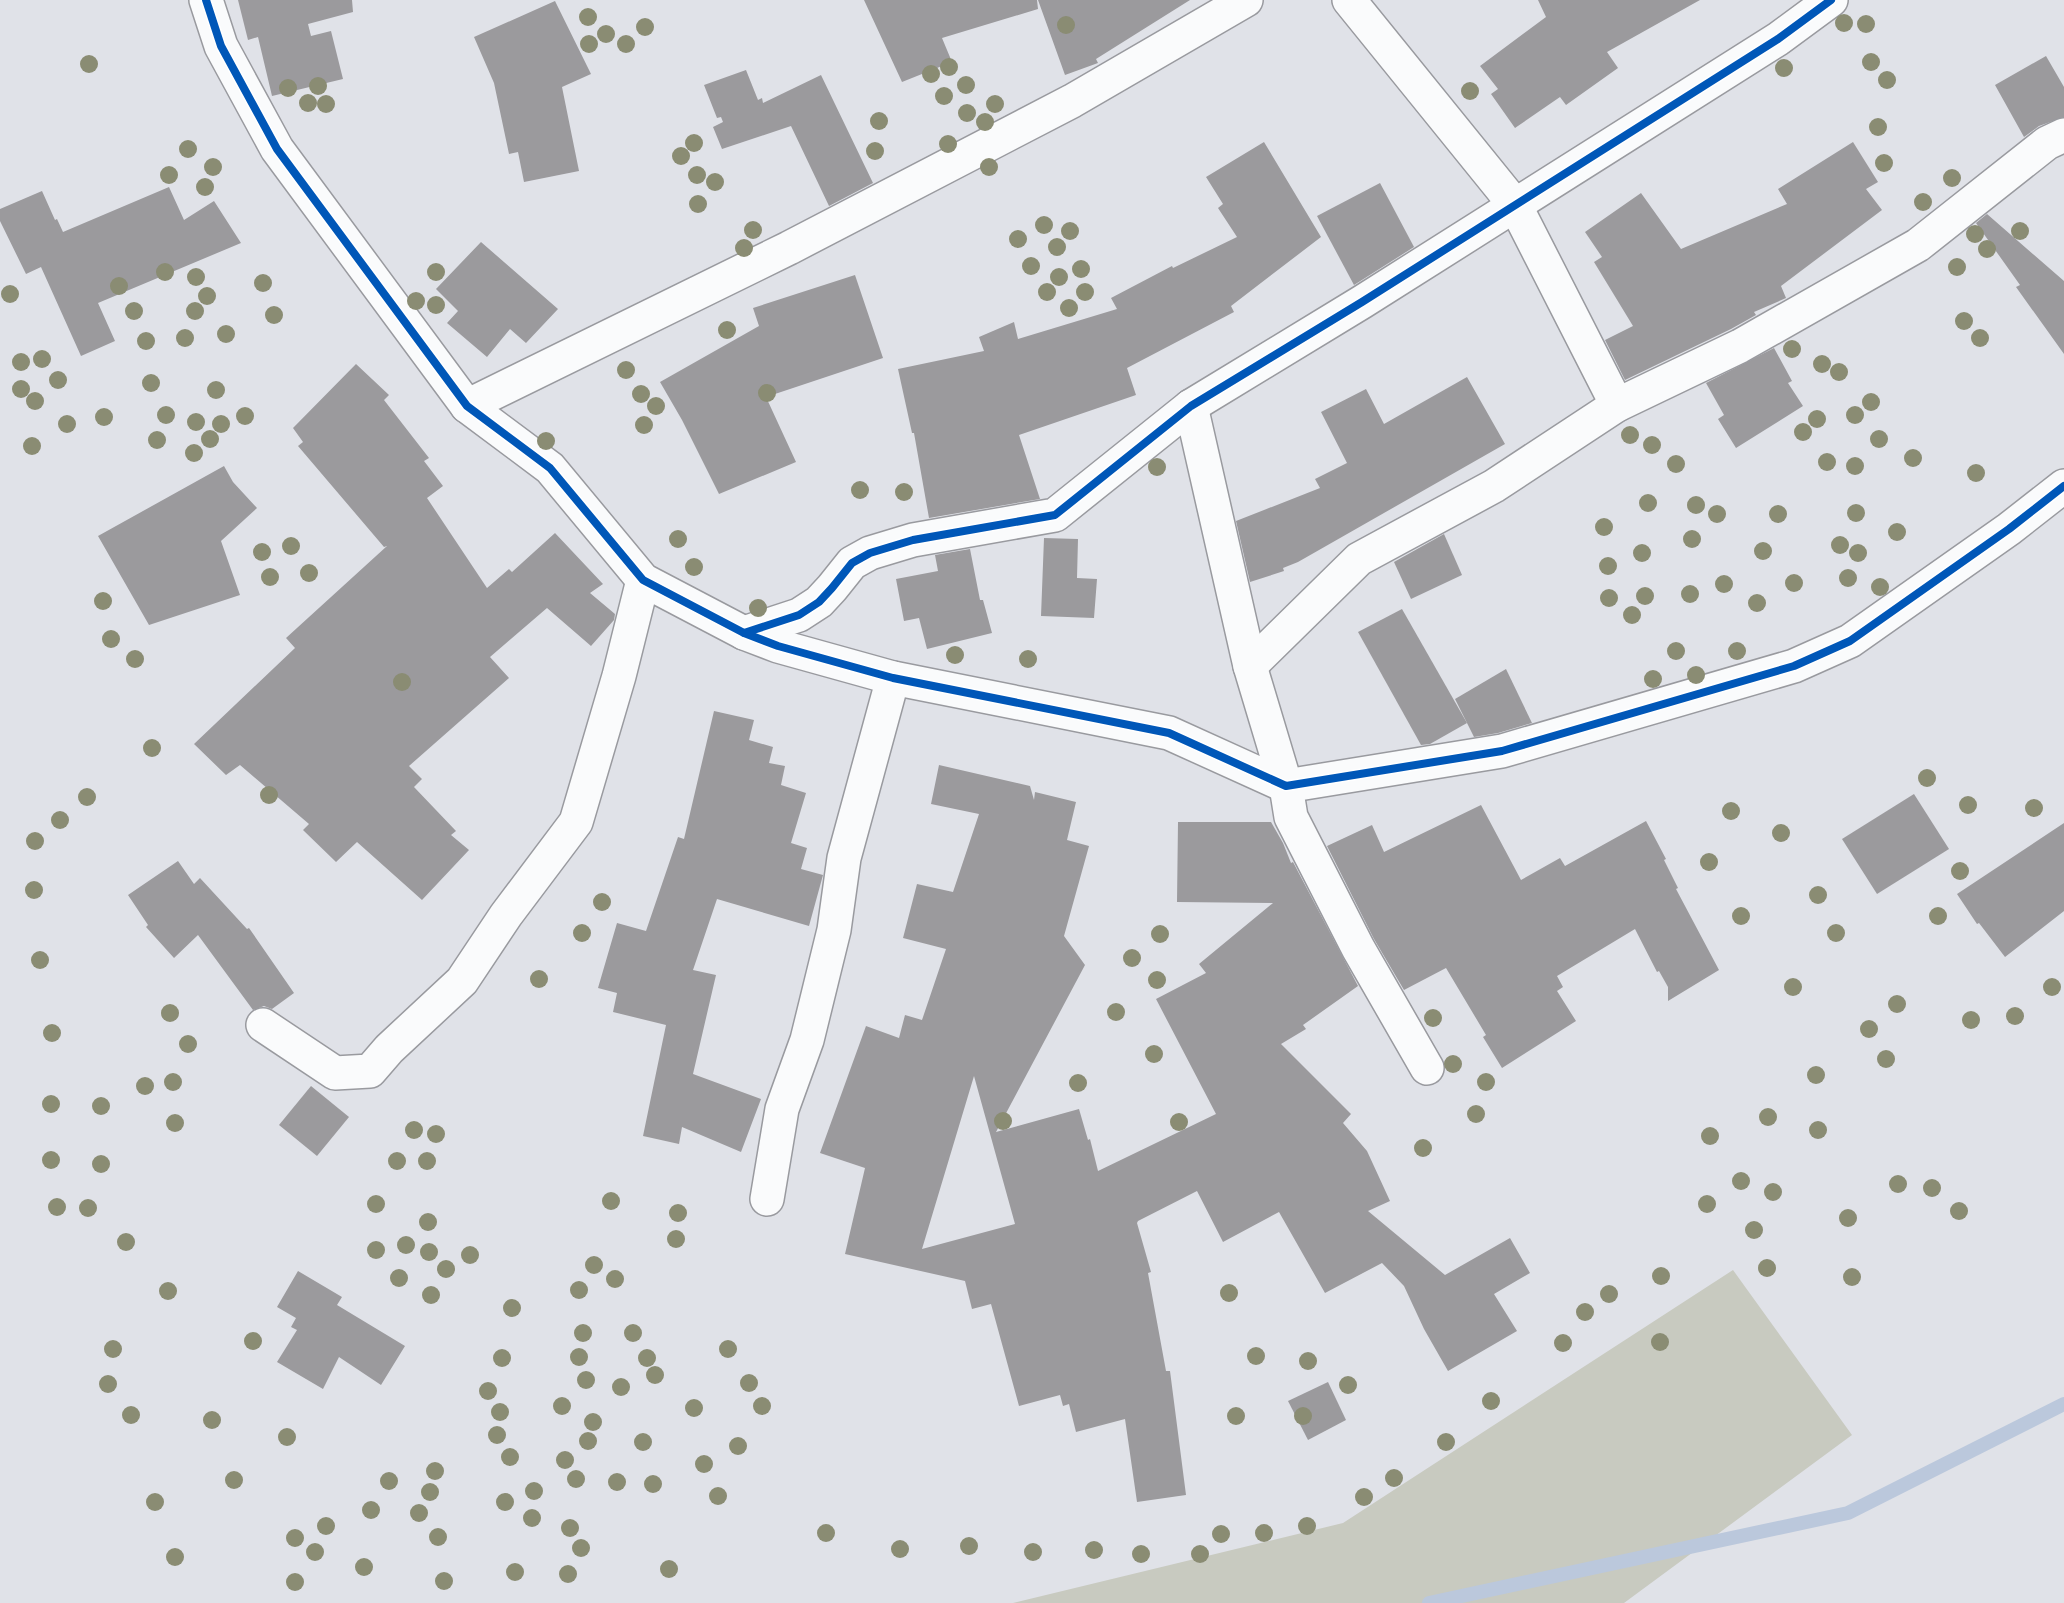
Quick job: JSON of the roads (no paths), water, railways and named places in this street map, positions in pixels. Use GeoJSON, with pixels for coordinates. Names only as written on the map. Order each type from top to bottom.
{"type":"FeatureCollection","features":[{"type":"Feature","properties":{"kind":"street"},"geometry":{"type":"LineString","coordinates":[[206,0],[221,45],[277,149],[467,406],[550,468],[643,580],[744,633],[778,646],[893,678],[1169,733],[1287,786],[1502,751],[1794,666],[1850,640],[2009,529],[2064,486]]}},
{"type":"Feature","properties":{"kind":"street"},"geometry":{"type":"LineString","coordinates":[[467,406],[789,248],[1072,101],[1246,0]]}},
{"type":"Feature","properties":{"kind":"street"},"geometry":{"type":"LineString","coordinates":[[1349,0],[1515,205],[1617,405]]}},
{"type":"Feature","properties":{"kind":"street"},"geometry":{"type":"LineString","coordinates":[[744,633],[799,615],[819,602],[852,563],[870,553],[913,540],[1055,515],[1191,406],[1362,302],[1778,39],[1831,0]]}},
{"type":"Feature","properties":{"kind":"street"},"geometry":{"type":"LineString","coordinates":[[1250,666],[1359,559],[1494,486],[1617,405],[1740,346],[1918,245],[2047,143],[2064,135]]}},
{"type":"Feature","properties":{"kind":"street"},"geometry":{"type":"LineString","coordinates":[[1191,406],[1250,666],[1287,786],[1291,817],[1358,948],[1427,1068]]}},
{"type":"Feature","properties":{"kind":"street"},"geometry":{"type":"LineString","coordinates":[[263,1025],[335,1073],[370,1071],[389,1049],[462,981],[506,915],[576,822],[619,676],[643,580]]}},
{"type":"Feature","properties":{"kind":"street"},"geometry":{"type":"LineString","coordinates":[[767,1199],[782,1109],[807,1040],[834,930],[844,858],[893,678]]}},
{"type":"Feature","properties":{"kind":"waterway"},"geometry":{"type":"LineString","coordinates":[[1429,1603],[1848,1513],[2064,1404]]}}]}
